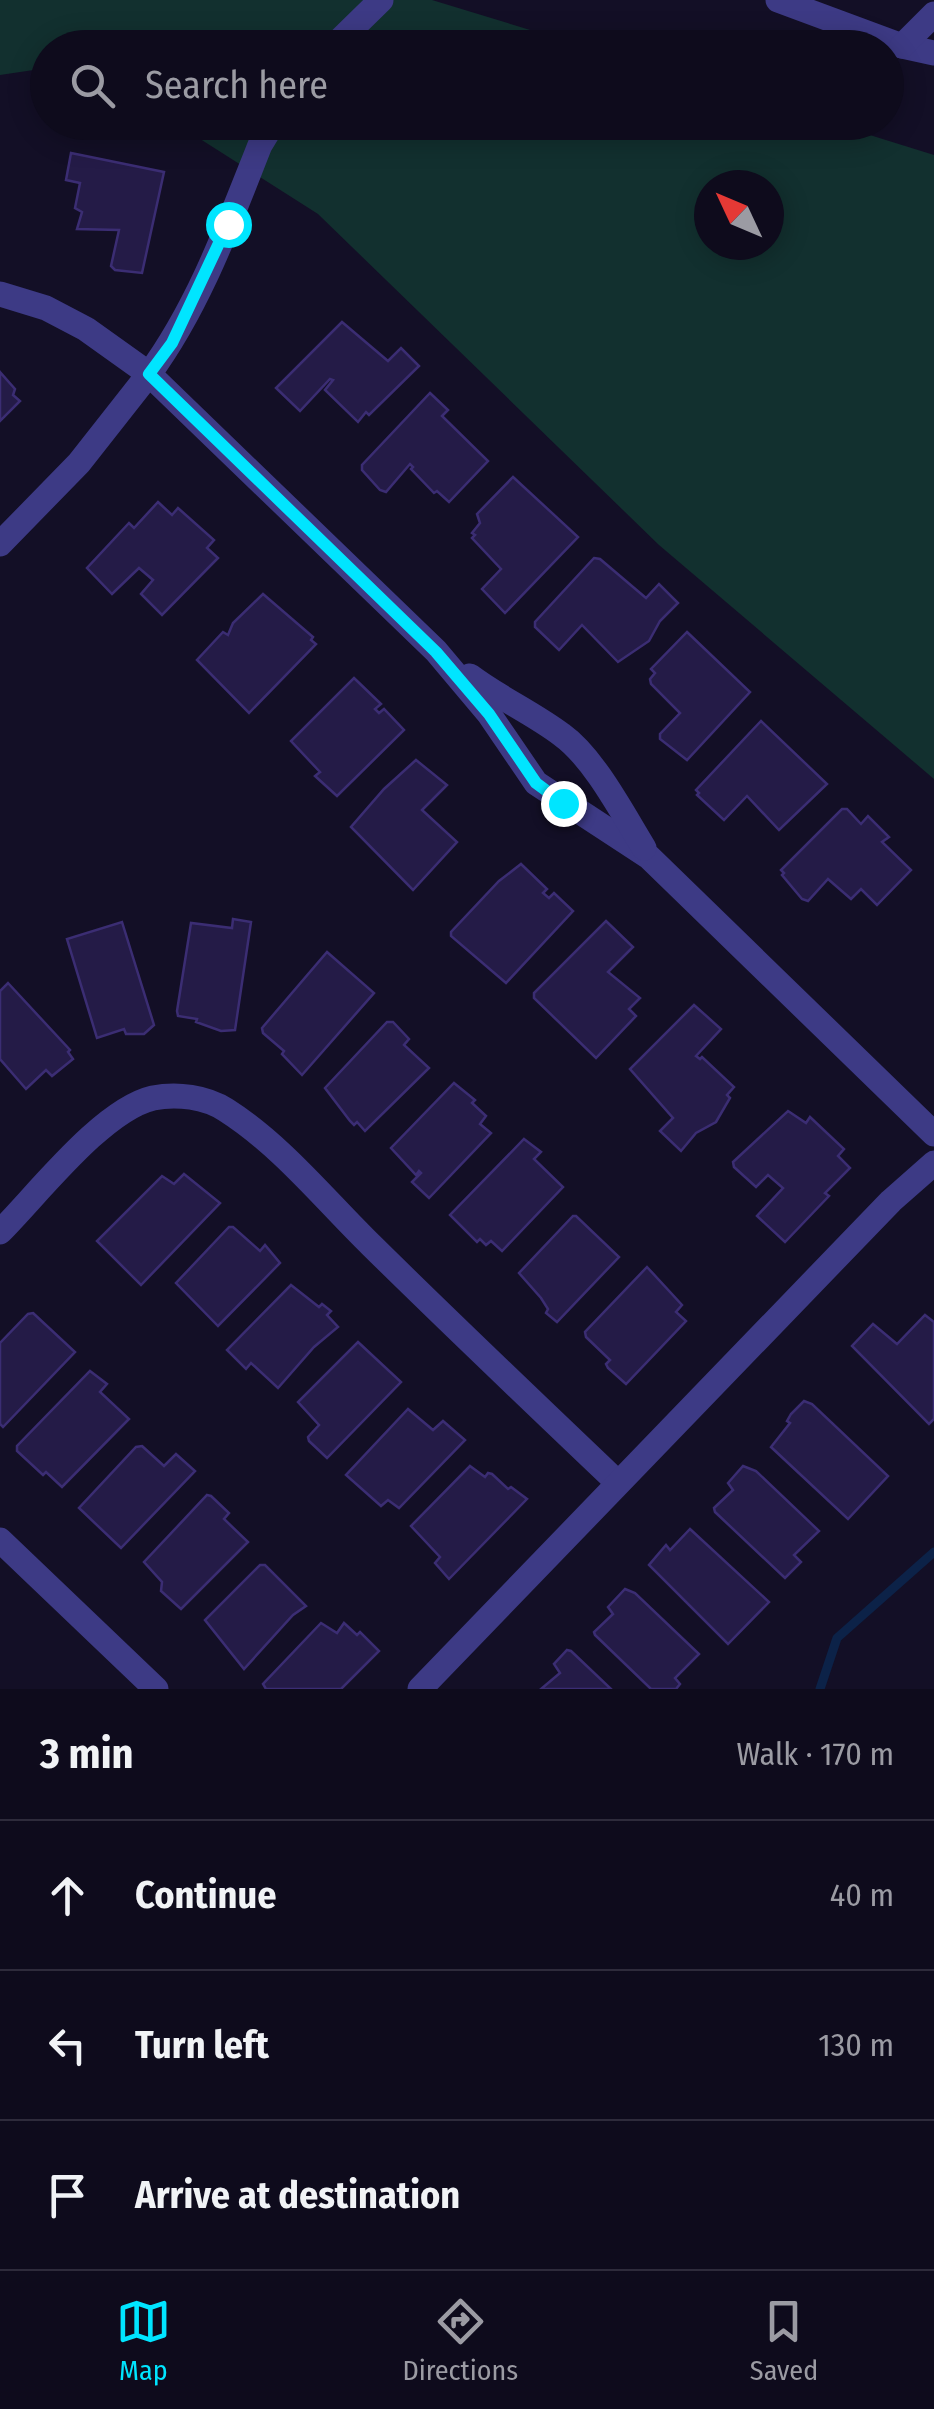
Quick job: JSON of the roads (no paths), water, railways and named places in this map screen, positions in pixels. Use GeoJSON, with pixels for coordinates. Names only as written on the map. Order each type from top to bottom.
{"type":"FeatureCollection","features":[{"type":"Feature","properties":{"kind":"street"},"geometry":{"type":"LineString","coordinates":[[350,30],[380,0]]}},
{"type":"Feature","properties":{"kind":"street"},"geometry":{"type":"LineString","coordinates":[[778,0],[859,30]]}},
{"type":"Feature","properties":{"kind":"street"},"geometry":{"type":"LineString","coordinates":[[904,44],[934,14]]}},
{"type":"Feature","properties":{"kind":"street"},"geometry":{"type":"LineString","coordinates":[[904,46],[934,53]]}},
{"type":"Feature","properties":{"kind":"street"},"geometry":{"type":"LineString","coordinates":[[0,544],[79,463],[172,343],[192,306],[263,140]]}},
{"type":"Feature","properties":{"kind":"street"},"geometry":{"type":"LineString","coordinates":[[0,294],[46,308],[86,329],[149,374],[436,652],[489,714],[536,783],[649,857],[934,1134]]}},
{"type":"Feature","properties":{"kind":"street"},"geometry":{"type":"LineString","coordinates":[[436,652],[501,700],[564,736],[579,751],[649,857]]}},
{"type":"Feature","properties":{"kind":"street"},"geometry":{"type":"LineString","coordinates":[[0,1232],[125,1108],[154,1098],[184,1096],[206,1101],[225,1109],[265,1141],[618,1483]]}},
{"type":"Feature","properties":{"kind":"street"},"geometry":{"type":"LineString","coordinates":[[420,1689],[891,1201],[934,1163]]}},
{"type":"Feature","properties":{"kind":"street"},"geometry":{"type":"LineString","coordinates":[[0,1540],[156,1689]]}},
{"type":"Feature","properties":{"kind":"waterway"},"geometry":{"type":"LineString","coordinates":[[820,1689],[837,1638],[934,1552]]}}]}
